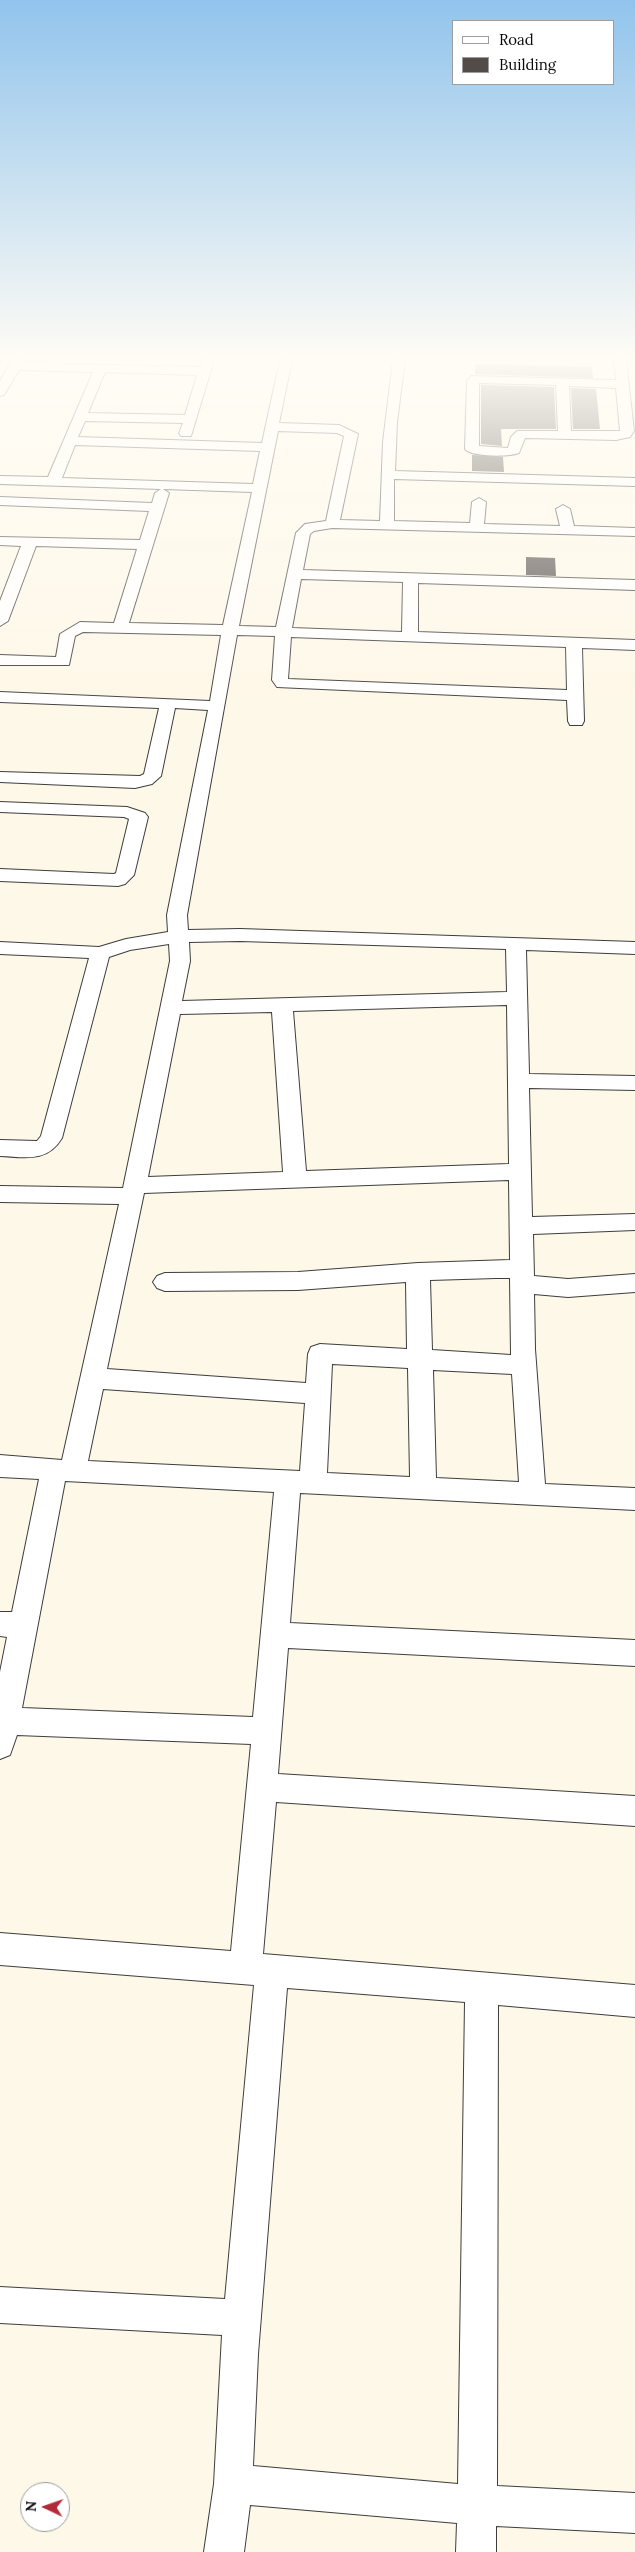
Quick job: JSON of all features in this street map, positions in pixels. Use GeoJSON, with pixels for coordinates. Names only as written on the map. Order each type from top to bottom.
{"type":"FeatureCollection","features":[{"type":"Feature","properties":{"kind":"street"},"geometry":{"type":"LineString","coordinates":[[262,479],[230,630],[177,915],[180,961],[171,1008],[93,1378],[12,1625],[2,1733],[266,1731]]}},
{"type":"Feature","properties":{"kind":"street"},"geometry":{"type":"LineString","coordinates":[[332,524],[341,479]]}},
{"type":"Feature","properties":{"kind":"street"},"geometry":{"type":"LineString","coordinates":[[387,479],[387,525]]}},
{"type":"Feature","properties":{"kind":"street"},"geometry":{"type":"LineString","coordinates":[[532,479],[635,482]]}},
{"type":"Feature","properties":{"kind":"street"},"geometry":{"type":"LineString","coordinates":[[0,480],[260,488]]}},
{"type":"Feature","properties":{"kind":"street"},"geometry":{"type":"LineString","coordinates":[[120,628],[164,486]]}},
{"type":"Feature","properties":{"kind":"street"},"geometry":{"type":"LineString","coordinates":[[0,501],[158,506]]}},
{"type":"Feature","properties":{"kind":"street"},"geometry":{"type":"LineString","coordinates":[[477,528],[479,502]]}},
{"type":"Feature","properties":{"kind":"street"},"geometry":{"type":"LineString","coordinates":[[563,509],[568,530]]}},
{"type":"Feature","properties":{"kind":"street"},"geometry":{"type":"LineString","coordinates":[[576,695],[290,686],[280,680],[283,632],[293,574],[303,533],[310,527],[332,524],[635,532]]}},
{"type":"Feature","properties":{"kind":"street"},"geometry":{"type":"LineString","coordinates":[[0,541],[146,545]]}},
{"type":"Feature","properties":{"kind":"street"},"geometry":{"type":"LineString","coordinates":[[0,621],[30,542]]}},
{"type":"Feature","properties":{"kind":"street"},"geometry":{"type":"LineString","coordinates":[[293,574],[635,585]]}},
{"type":"Feature","properties":{"kind":"street"},"geometry":{"type":"LineString","coordinates":[[410,637],[411,578]]}},
{"type":"Feature","properties":{"kind":"street"},"geometry":{"type":"LineString","coordinates":[[57,699],[68,634],[74,629],[230,630],[635,645]]}},
{"type":"Feature","properties":{"kind":"street"},"geometry":{"type":"LineString","coordinates":[[574,642],[576,721]]}},
{"type":"Feature","properties":{"kind":"street"},"geometry":{"type":"LineString","coordinates":[[0,660],[64,662]]}},
{"type":"Feature","properties":{"kind":"street"},"geometry":{"type":"LineString","coordinates":[[0,697],[217,706]]}},
{"type":"Feature","properties":{"kind":"street"},"geometry":{"type":"LineString","coordinates":[[2,782],[136,782],[146,780],[152,776],[168,703]]}},
{"type":"Feature","properties":{"kind":"street"},"geometry":{"type":"LineString","coordinates":[[0,807],[127,812],[140,817],[125,875],[118,880],[0,875]]}},
{"type":"Feature","properties":{"kind":"street"},"geometry":{"type":"LineString","coordinates":[[0,948],[100,953],[120,946],[179,936],[264,936],[635,948]]}},
{"type":"Feature","properties":{"kind":"street"},"geometry":{"type":"LineString","coordinates":[[516,943],[524,1365],[533,1494]]}},
{"type":"Feature","properties":{"kind":"street"},"geometry":{"type":"LineString","coordinates":[[0,1148],[29,1150],[44,1147],[51,1138],[100,953]]}},
{"type":"Feature","properties":{"kind":"street"},"geometry":{"type":"LineString","coordinates":[[171,1008],[517,998]]}},
{"type":"Feature","properties":{"kind":"street"},"geometry":{"type":"LineString","coordinates":[[282,1005],[295,1180]]}},
{"type":"Feature","properties":{"kind":"street"},"geometry":{"type":"LineString","coordinates":[[518,1081],[635,1083]]}},
{"type":"Feature","properties":{"kind":"street"},"geometry":{"type":"LineString","coordinates":[[0,1194],[133,1191],[295,1180],[520,1172]]}},
{"type":"Feature","properties":{"kind":"street"},"geometry":{"type":"LineString","coordinates":[[521,1226],[635,1222]]}},
{"type":"Feature","properties":{"kind":"street"},"geometry":{"type":"LineString","coordinates":[[165,1282],[278,1282],[470,1268],[522,1277],[568,1288],[635,1283]]}},
{"type":"Feature","properties":{"kind":"street"},"geometry":{"type":"LineString","coordinates":[[418,1272],[423,1488]]}},
{"type":"Feature","properties":{"kind":"street"},"geometry":{"type":"LineString","coordinates":[[224,2552],[233,2484],[242,2318],[259,2101],[262,1787],[266,1731],[275,1635],[317,1394],[320,1354],[524,1365]]}},
{"type":"Feature","properties":{"kind":"street"},"geometry":{"type":"LineString","coordinates":[[93,1378],[317,1394]]}},
{"type":"Feature","properties":{"kind":"street"},"geometry":{"type":"LineString","coordinates":[[0,1466],[635,1499]]}},
{"type":"Feature","properties":{"kind":"street"},"geometry":{"type":"LineString","coordinates":[[275,1635],[635,1653]]}},
{"type":"Feature","properties":{"kind":"street"},"geometry":{"type":"LineString","coordinates":[[262,1787],[635,1811]]}},
{"type":"Feature","properties":{"kind":"street"},"geometry":{"type":"LineString","coordinates":[[0,1950],[482,1987],[635,2001]]}},
{"type":"Feature","properties":{"kind":"street"},"geometry":{"type":"LineString","coordinates":[[476,2552],[482,1987]]}},
{"type":"Feature","properties":{"kind":"street"},"geometry":{"type":"LineString","coordinates":[[0,2305],[242,2318]]}},
{"type":"Feature","properties":{"kind":"street"},"geometry":{"type":"LineString","coordinates":[[233,2484],[477,2505],[635,2513]]}},
{"type":"Feature","properties":{"kind":"building"},"geometry":{"type":"Polygon","coordinates":[[[526,557],[555,558],[556,576],[526,575],[526,557]]]}}]}
